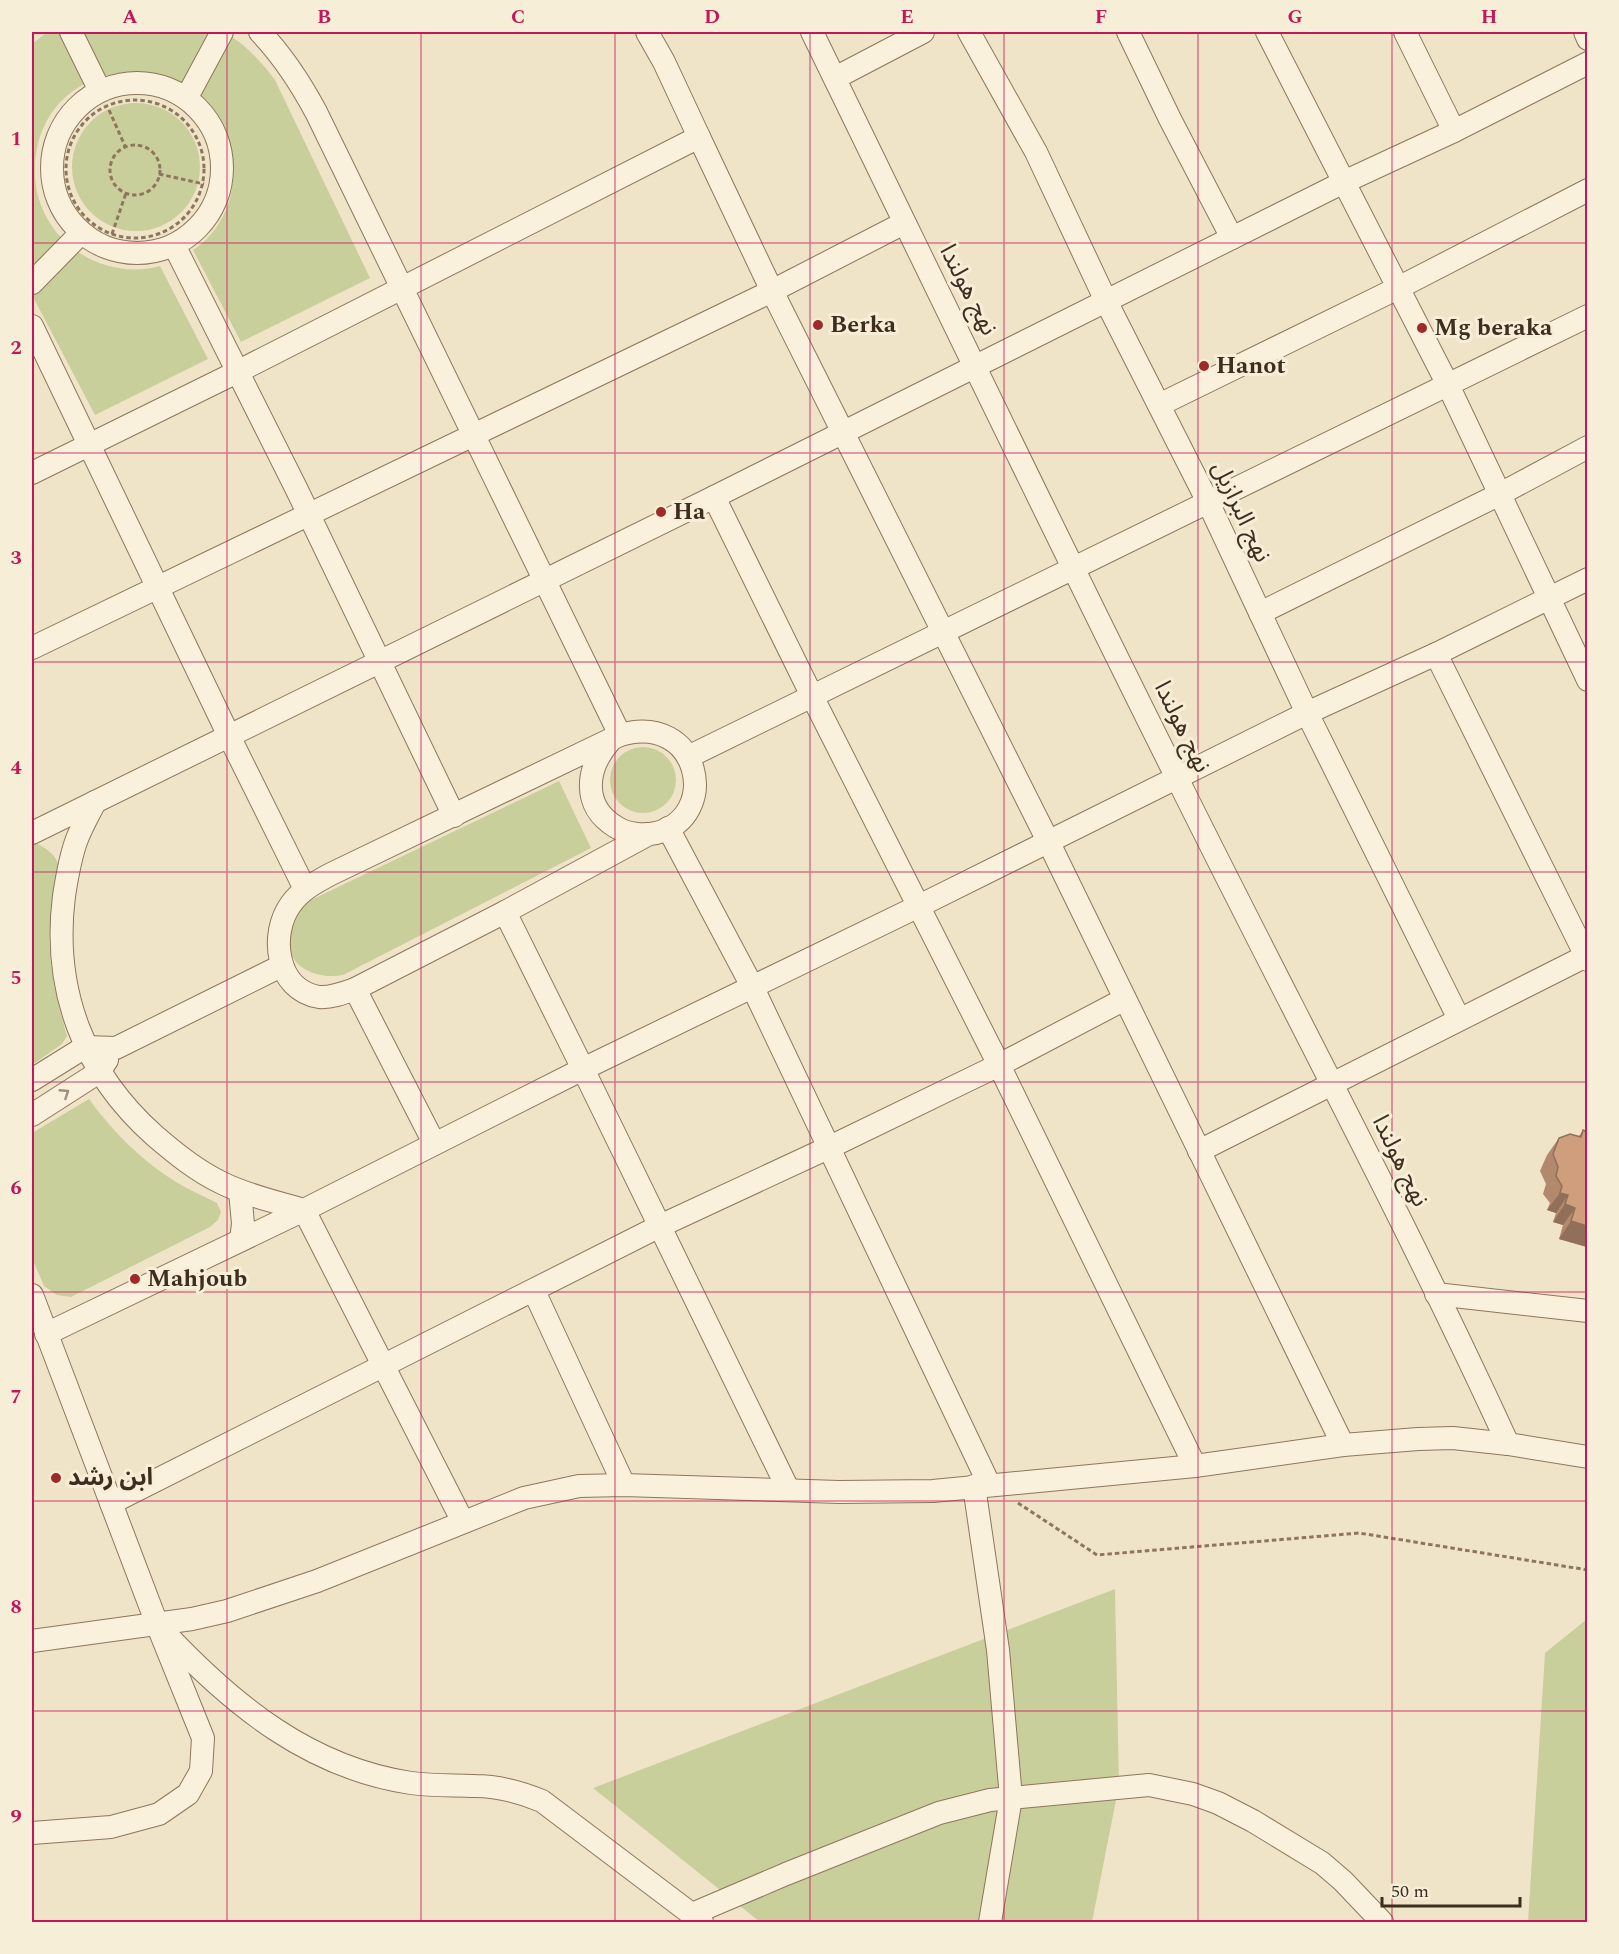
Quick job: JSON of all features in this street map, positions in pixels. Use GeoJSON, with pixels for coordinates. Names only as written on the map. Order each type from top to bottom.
{"type":"FeatureCollection","features":[{"type":"Feature","properties":{"kind":"street"},"geometry":{"type":"LineString","coordinates":[[71,32],[103,99]]}},
{"type":"Feature","properties":{"kind":"street"},"geometry":{"type":"LineString","coordinates":[[187,97],[222,32]]}},
{"type":"Feature","properties":{"kind":"street"},"geometry":{"type":"LineString","coordinates":[[260,32],[278,50],[301,85],[544,580],[615,738]]}},
{"type":"Feature","properties":{"kind":"street"},"geometry":{"type":"LineString","coordinates":[[647,32],[664,62],[772,291],[1048,841],[1343,1444]]}},
{"type":"Feature","properties":{"kind":"street","name":"نهج هولندا"},"geometry":{"type":"LineString","coordinates":[[812,32],[1176,777],[1332,1083],[1508,1444]]}},
{"type":"Feature","properties":{"kind":"street"},"geometry":{"type":"LineString","coordinates":[[835,78],[923,32]]}},
{"type":"Feature","properties":{"kind":"street","name":"نهج البرازيل"},"geometry":{"type":"LineString","coordinates":[[969,32],[1036,152],[1106,301],[1208,502],[1307,713],[1459,1019]]}},
{"type":"Feature","properties":{"kind":"street"},"geometry":{"type":"LineString","coordinates":[[1128,32],[1232,238]]}},
{"type":"Feature","properties":{"kind":"street"},"geometry":{"type":"LineString","coordinates":[[1267,32],[1448,385],[1587,680]]}},
{"type":"Feature","properties":{"kind":"street"},"geometry":{"type":"LineString","coordinates":[[1406,32],[1454,131]]}},
{"type":"Feature","properties":{"kind":"street"},"geometry":{"type":"LineString","coordinates":[[1585,32],[1587,39]]}},
{"type":"Feature","properties":{"kind":"street"},"geometry":{"type":"LineString","coordinates":[[32,833],[843,433],[1344,182],[1454,131],[1587,63]]}},
{"type":"Feature","properties":{"kind":"street"},"geometry":{"type":"LineString","coordinates":[[125,83],[151,84],[187,97],[215,131],[222,158],[221,186],[211,212],[193,233],[175,247],[144,254],[118,252],[80,234],[59,204],[52,179],[53,152],[61,127],[78,106],[103,99],[125,83]]}},
{"type":"Feature","properties":{"kind":"street"},"geometry":{"type":"LineString","coordinates":[[32,473],[699,138]]}},
{"type":"Feature","properties":{"kind":"street"},"geometry":{"type":"LineString","coordinates":[[1159,405],[1398,288],[1587,190]]}},
{"type":"Feature","properties":{"kind":"street"},"geometry":{"type":"LineString","coordinates":[[32,648],[772,291],[904,223]]}},
{"type":"Feature","properties":{"kind":"street"},"geometry":{"type":"LineString","coordinates":[[32,283],[80,234]]}},
{"type":"Feature","properties":{"kind":"street"},"geometry":{"type":"LineString","coordinates":[[175,247],[308,514],[454,816]]}},
{"type":"Feature","properties":{"kind":"street"},"geometry":{"type":"LineString","coordinates":[[688,757],[1587,316]]}},
{"type":"Feature","properties":{"kind":"street"},"geometry":{"type":"LineString","coordinates":[[32,326],[228,736],[305,889]]}},
{"type":"Feature","properties":{"kind":"street"},"geometry":{"type":"LineString","coordinates":[[1260,613],[1500,494],[1587,447]]}},
{"type":"Feature","properties":{"kind":"street"},"geometry":{"type":"LineString","coordinates":[[714,497],[999,1065],[1195,1466]]}},
{"type":"Feature","properties":{"kind":"street"},"geometry":{"type":"LineString","coordinates":[[46,1334],[304,1210],[583,1069],[753,988],[1176,777],[1307,713],[1436,654],[1587,579]]}},
{"type":"Feature","properties":{"kind":"street"},"geometry":{"type":"LineString","coordinates":[[1199,1151],[1587,957],[1436,654]]}},
{"type":"Feature","properties":{"kind":"street"},"geometry":{"type":"LineString","coordinates":[[635,731],[666,735],[679,745],[688,757],[694,772],[695,789],[690,804],[681,818],[505,912],[355,989],[336,996],[319,997],[305,992],[292,981],[281,966],[278,943],[282,920],[291,904],[305,889],[331,874],[615,738],[635,731]]}},
{"type":"Feature","properties":{"kind":"street"},"geometry":{"type":"LineString","coordinates":[[615,738],[599,754],[592,769],[590,786],[594,802],[603,817],[616,828],[632,834],[659,831]]}},
{"type":"Feature","properties":{"kind":"street"},"geometry":{"type":"LineString","coordinates":[[95,802],[77,839],[68,871],[61,919],[61,958],[66,991],[85,1047],[118,1098],[139,1122],[174,1153],[201,1172],[240,1191],[304,1210],[463,1522]]}},
{"type":"Feature","properties":{"kind":"street"},"geometry":{"type":"LineString","coordinates":[[659,831],[753,988],[830,1147],[981,1485],[1011,1798],[990,1923]]}},
{"type":"Feature","properties":{"kind":"street"},"geometry":{"type":"LineString","coordinates":[[505,912],[788,1489]]}},
{"type":"Feature","properties":{"kind":"street"},"geometry":{"type":"LineString","coordinates":[[32,1115],[99,1071],[116,1048],[281,966]]}},
{"type":"Feature","properties":{"kind":"street"},"geometry":{"type":"LineString","coordinates":[[355,989],[434,1143]]}},
{"type":"Feature","properties":{"kind":"street"},"geometry":{"type":"LineString","coordinates":[[111,1503],[660,1226],[999,1065],[1125,999]]}},
{"type":"Feature","properties":{"kind":"street"},"geometry":{"type":"LineString","coordinates":[[32,1080],[85,1047],[116,1048]]}},
{"type":"Feature","properties":{"kind":"street"},"geometry":{"type":"LineString","coordinates":[[240,1191],[243,1224],[241,1240]]}},
{"type":"Feature","properties":{"kind":"street"},"geometry":{"type":"LineString","coordinates":[[534,1291],[624,1485]]}},
{"type":"Feature","properties":{"kind":"street"},"geometry":{"type":"LineString","coordinates":[[1436,1294],[1587,1311]]}},
{"type":"Feature","properties":{"kind":"street"},"geometry":{"type":"LineString","coordinates":[[32,1295],[157,1624],[203,1738],[201,1771],[188,1794],[159,1814],[111,1827],[32,1833]]}},
{"type":"Feature","properties":{"kind":"street"},"geometry":{"type":"LineString","coordinates":[[32,1641],[192,1619],[227,1611],[268,1599],[524,1498],[579,1486],[624,1485],[839,1492],[933,1491],[1195,1466],[1343,1444],[1453,1438],[1587,1457]]}},
{"type":"Feature","properties":{"kind":"street"},"geometry":{"type":"LineString","coordinates":[[157,1624],[225,1693],[321,1757],[349,1769],[393,1781],[502,1788],[521,1792],[542,1801],[697,1918],[807,1865],[939,1813],[990,1800],[1149,1785],[1193,1794],[1218,1803],[1253,1821],[1322,1863],[1343,1881],[1382,1923]]}},
{"type":"Feature","properties":{"kind":"path"},"geometry":{"type":"LineString","coordinates":[[103,99],[125,146]]}},
{"type":"Feature","properties":{"kind":"path"},"geometry":{"type":"LineString","coordinates":[[103,99],[117,102],[139,100],[162,105],[182,118],[197,137],[205,160],[204,184],[195,206],[178,224],[157,235],[133,238],[112,234],[93,224],[78,208],[68,188],[66,166],[70,145],[81,126],[97,111],[103,99]]}},
{"type":"Feature","properties":{"kind":"path"},"geometry":{"type":"LineString","coordinates":[[134,144],[149,149],[159,161],[159,174],[155,184],[143,194],[126,194],[113,182],[110,174],[112,157],[125,146],[134,144]]}},
{"type":"Feature","properties":{"kind":"path"},"geometry":{"type":"LineString","coordinates":[[159,174],[204,184]]}},
{"type":"Feature","properties":{"kind":"path"},"geometry":{"type":"LineString","coordinates":[[112,234],[126,194]]}},
{"type":"Feature","properties":{"kind":"path"},"geometry":{"type":"LineString","coordinates":[[1018,1503],[1096,1555],[1359,1533],[1587,1570]]}},
{"type":"Feature","properties":{"kind":"green space"},"geometry":{"type":"Polygon","coordinates":[[[47,32],[224,32],[239,42],[258,59],[275,80],[370,278],[241,342],[193,250],[202,244],[216,228],[230,199],[233,178],[226,133],[205,100],[174,80],[138,72],[101,77],[69,94],[45,124],[35,167],[37,191],[44,213],[57,232],[73,248],[92,260],[113,267],[136,269],[160,266],[208,359],[95,415],[32,295],[32,44],[47,32]]]}},
{"type":"Feature","properties":{"kind":"green space"},"geometry":{"type":"Polygon","coordinates":[[[136,103],[161,108],[181,122],[195,142],[200,167],[195,192],[181,212],[161,226],[136,231],[111,226],[91,212],[77,192],[72,167],[77,142],[91,122],[111,108],[136,103]]]}},
{"type":"Feature","properties":{"kind":"green space"},"geometry":{"type":"Polygon","coordinates":[[[637,747],[649,747],[661,752],[671,762],[676,780],[674,793],[661,808],[649,813],[637,813],[625,808],[615,798],[610,786],[610,774],[615,762],[625,752],[637,747]]]}},
{"type":"Feature","properties":{"kind":"green space"},"geometry":{"type":"Polygon","coordinates":[[[559,781],[591,848],[343,975],[313,973],[297,963],[289,946],[291,921],[309,901],[559,781]]]}},
{"type":"Feature","properties":{"kind":"green space"},"geometry":{"type":"Polygon","coordinates":[[[36,843],[52,854],[58,865],[59,877],[49,939],[56,995],[67,1036],[62,1044],[32,1065],[32,845],[36,843]]]}},
{"type":"Feature","properties":{"kind":"green space"},"geometry":{"type":"Polygon","coordinates":[[[89,1099],[108,1123],[139,1155],[176,1182],[217,1203],[221,1212],[218,1220],[210,1227],[71,1297],[57,1295],[44,1286],[32,1258],[32,1133],[89,1099]]]}},
{"type":"Feature","properties":{"kind":"green space"},"geometry":{"type":"Polygon","coordinates":[[[1115,1589],[1119,1785],[1092,1922],[760,1922],[593,1788],[1115,1589]]]}},
{"type":"Feature","properties":{"kind":"green space"},"geometry":{"type":"Polygon","coordinates":[[[1587,1619],[1587,1922],[1528,1922],[1545,1653],[1587,1619]]]}},
{"type":"Feature","properties":{"kind":"building"},"geometry":{"type":"Polygon","coordinates":[[[1583,1130],[1587,1132],[1587,1226],[1571,1221],[1575,1208],[1565,1204],[1568,1195],[1560,1193],[1562,1186],[1556,1176],[1558,1167],[1553,1154],[1559,1138],[1570,1134],[1581,1137],[1583,1130]]]}},
{"type":"Feature","properties":{"kind":"place","name":"Berka"},"geometry":{"type":"Point","coordinates":[818,325]}},
{"type":"Feature","properties":{"kind":"place","name":"Mg beraka"},"geometry":{"type":"Point","coordinates":[1422,328]}},
{"type":"Feature","properties":{"kind":"place","name":"Hanot"},"geometry":{"type":"Point","coordinates":[1204,366]}},
{"type":"Feature","properties":{"kind":"place","name":"Ha"},"geometry":{"type":"Point","coordinates":[661,512]}},
{"type":"Feature","properties":{"kind":"place","name":"Mahjoub"},"geometry":{"type":"Point","coordinates":[135,1279]}},
{"type":"Feature","properties":{"kind":"place","name":"ابن رشد"},"geometry":{"type":"Point","coordinates":[56,1478]}}]}
